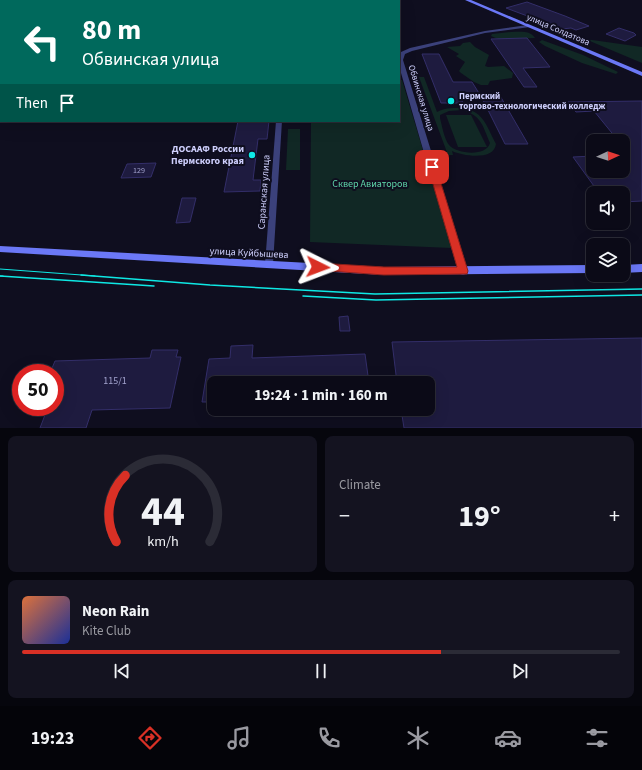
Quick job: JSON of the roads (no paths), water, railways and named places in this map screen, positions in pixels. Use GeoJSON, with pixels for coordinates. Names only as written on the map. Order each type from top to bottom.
{"type":"FeatureCollection","features":[{"type":"Feature","properties":{"kind":"main road","name":"улица Солдатова"},"geometry":{"type":"LineString","coordinates":[[469,0],[642,74]]}},
{"type":"Feature","properties":{"kind":"main road","name":"улица Куйбышева"},"geometry":{"type":"LineString","coordinates":[[0,249],[384,271],[586,269]]}},
{"type":"Feature","properties":{"kind":"main road"},"geometry":{"type":"LineString","coordinates":[[630,269],[642,268]]}},
{"type":"Feature","properties":{"kind":"street","name":"Обвинская улица"},"geometry":{"type":"LineString","coordinates":[[463,271],[400,60],[403,53],[417,49],[485,32],[528,26]]}},
{"type":"Feature","properties":{"kind":"street","name":"Саранская улица"},"geometry":{"type":"LineString","coordinates":[[269,264],[279,122]]}},
{"type":"Feature","properties":{"kind":"tram line"},"geometry":{"type":"LineString","coordinates":[[0,269],[95,276]]}},
{"type":"Feature","properties":{"kind":"tram line"},"geometry":{"type":"LineString","coordinates":[[81,275],[210,285],[375,294],[642,289]]}},
{"type":"Feature","properties":{"kind":"tram line"},"geometry":{"type":"LineString","coordinates":[[3,276],[0,276],[154,286]]}},
{"type":"Feature","properties":{"kind":"tram line"},"geometry":{"type":"LineString","coordinates":[[303,296],[376,300],[642,295]]}},
{"type":"Feature","properties":{"kind":"place","name":"Пермский торгово-технологический колледж"},"geometry":{"type":"Point","coordinates":[451,101]}},
{"type":"Feature","properties":{"kind":"place","name":"ДОСААФ России Пермского края"},"geometry":{"type":"Point","coordinates":[252,155]}},
{"type":"Feature","properties":{"kind":"park label","name":"Сквер Авиаторов"},"geometry":{"type":"Point","coordinates":[370,184]}}]}
